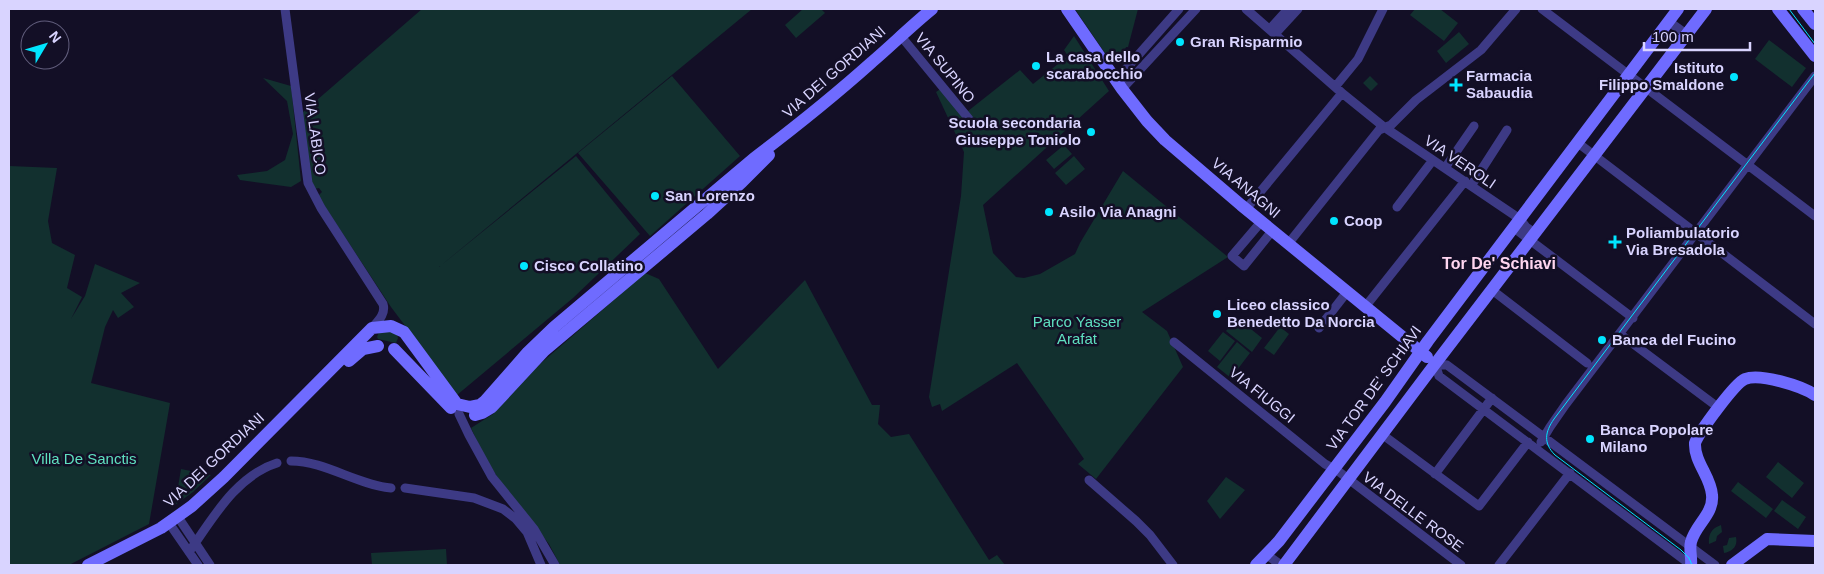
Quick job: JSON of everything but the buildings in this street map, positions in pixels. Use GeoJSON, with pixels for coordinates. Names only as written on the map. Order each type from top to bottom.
{"type":"FeatureCollection","features":[{"type":"Feature","properties":{"kind":"street","name":"VIA LABICO"},"geometry":{"type":"LineString","coordinates":[[286,9],[308,183],[321,208],[383,304],[382,316],[372,328]]}},
{"type":"Feature","properties":{"kind":"street","name":"VIA DEI GORDIANI"},"geometry":{"type":"LineString","coordinates":[[900,35],[919,9]]}},
{"type":"Feature","properties":{"kind":"street","name":"VIA DEI GORDIANI"},"geometry":{"type":"LineString","coordinates":[[400,329],[407,335],[453,401],[468,407],[480,405],[488,399],[528,352],[554,327],[747,164],[788,133],[873,62],[900,35],[932,9]]}},
{"type":"Feature","properties":{"kind":"street","name":"VIA ANAGNI"},"geometry":{"type":"LineString","coordinates":[[1067,9],[1119,84],[1147,121],[1165,140],[1261,222],[1435,364]]}},
{"type":"Feature","properties":{"kind":"street"},"geometry":{"type":"LineString","coordinates":[[1119,84],[1126,70],[1179,9]]}},
{"type":"Feature","properties":{"kind":"street"},"geometry":{"type":"LineString","coordinates":[[1119,84],[1196,9]]}},
{"type":"Feature","properties":{"kind":"street","name":"VIA VEROLI"},"geometry":{"type":"LineString","coordinates":[[1246,9],[1384,127],[1468,184],[1517,224]]}},
{"type":"Feature","properties":{"kind":"street"},"geometry":{"type":"LineString","coordinates":[[1272,32],[1288,9]]}},
{"type":"Feature","properties":{"kind":"street"},"geometry":{"type":"LineString","coordinates":[[1272,32],[1298,9]]}},
{"type":"Feature","properties":{"kind":"street"},"geometry":{"type":"LineString","coordinates":[[1246,209],[1339,90],[1364,49],[1382,9]]}},
{"type":"Feature","properties":{"kind":"street"},"geometry":{"type":"LineString","coordinates":[[1288,244],[1379,130],[1391,125],[1416,100],[1481,50],[1516,9]]}},
{"type":"Feature","properties":{"kind":"street"},"geometry":{"type":"LineString","coordinates":[[1542,9],[1628,76],[1749,164],[1815,216]]}},
{"type":"Feature","properties":{"kind":"street","name":"VIA TOR DE' SCHIAVI"},"geometry":{"type":"LineString","coordinates":[[1256,565],[1267,555],[1385,402],[1678,9]]}},
{"type":"Feature","properties":{"kind":"street"},"geometry":{"type":"LineString","coordinates":[[1267,555],[1283,565],[1706,9]]}},
{"type":"Feature","properties":{"kind":"street"},"geometry":{"type":"LineString","coordinates":[[1778,9],[1815,56]]}},
{"type":"Feature","properties":{"kind":"street"},"geometry":{"type":"LineString","coordinates":[[1803,9],[1815,24]]}},
{"type":"Feature","properties":{"kind":"street"},"geometry":{"type":"LineString","coordinates":[[1668,21],[1686,34]]}},
{"type":"Feature","properties":{"kind":"street","name":"VIA SUPINO"},"geometry":{"type":"LineString","coordinates":[[900,35],[969,119]]}},
{"type":"Feature","properties":{"kind":"street"},"geometry":{"type":"LineString","coordinates":[[1536,448],[1815,76]]}},
{"type":"Feature","properties":{"kind":"street"},"geometry":{"type":"LineString","coordinates":[[1445,168],[1474,126]]}},
{"type":"Feature","properties":{"kind":"street"},"geometry":{"type":"LineString","coordinates":[[1365,307],[1468,184],[1507,130]]}},
{"type":"Feature","properties":{"kind":"street","name":"VIA DEI GORDIANI"},"geometry":{"type":"LineString","coordinates":[[459,414],[478,414],[492,407],[539,355],[742,182],[788,133]]}},
{"type":"Feature","properties":{"kind":"street"},"geometry":{"type":"LineString","coordinates":[[1578,143],[1815,324]]}},
{"type":"Feature","properties":{"kind":"street"},"geometry":{"type":"LineString","coordinates":[[1397,207],[1433,160]]}},
{"type":"Feature","properties":{"kind":"street"},"geometry":{"type":"LineString","coordinates":[[1261,222],[1232,256],[1244,266],[1272,231]]}},
{"type":"Feature","properties":{"kind":"street"},"geometry":{"type":"LineString","coordinates":[[1517,224],[1526,226],[1533,236],[1633,318]]}},
{"type":"Feature","properties":{"kind":"street"},"geometry":{"type":"LineString","coordinates":[[1492,290],[1587,363]]}},
{"type":"Feature","properties":{"kind":"street"},"geometry":{"type":"LineString","coordinates":[[1319,328],[1347,292]]}},
{"type":"Feature","properties":{"kind":"street"},"geometry":{"type":"LineString","coordinates":[[387,325],[400,329],[403,334],[400,347],[394,349],[378,346],[372,339],[372,328],[387,325]]}},
{"type":"Feature","properties":{"kind":"street","name":"VIA DEI GORDIANI"},"geometry":{"type":"LineString","coordinates":[[88,565],[174,520],[210,490],[372,328]]}},
{"type":"Feature","properties":{"kind":"street"},"geometry":{"type":"LineString","coordinates":[[1619,336],[1719,408]]}},
{"type":"Feature","properties":{"kind":"street","name":"VIA FIUGGI"},"geometry":{"type":"LineString","coordinates":[[1174,342],[1325,464],[1349,480]]}},
{"type":"Feature","properties":{"kind":"street","name":"VIA DEI GORDIANI"},"geometry":{"type":"LineString","coordinates":[[281,420],[314,394],[357,353],[363,349],[378,346]]}},
{"type":"Feature","properties":{"kind":"street"},"geometry":{"type":"LineString","coordinates":[[394,349],[428,386],[459,414],[492,477],[534,529],[555,565]]}},
{"type":"Feature","properties":{"kind":"street"},"geometry":{"type":"LineString","coordinates":[[1435,364],[1447,365],[1715,565]]}},
{"type":"Feature","properties":{"kind":"street"},"geometry":{"type":"LineString","coordinates":[[1435,364],[1438,376],[1691,565]]}},
{"type":"Feature","properties":{"kind":"street"},"geometry":{"type":"LineString","coordinates":[[1691,565],[1693,536],[1712,505],[1712,491],[1697,455],[1695,443],[1719,408],[1738,383],[1750,378],[1762,378],[1797,386],[1814,393]]}},
{"type":"Feature","properties":{"kind":"street"},"geometry":{"type":"LineString","coordinates":[[1435,474],[1492,398]]}},
{"type":"Feature","properties":{"kind":"street"},"geometry":{"type":"LineString","coordinates":[[1383,434],[1479,506],[1528,442]]}},
{"type":"Feature","properties":{"kind":"street"},"geometry":{"type":"LineString","coordinates":[[290,461],[314,464],[353,479],[391,488]]}},
{"type":"Feature","properties":{"kind":"street"},"geometry":{"type":"LineString","coordinates":[[189,552],[243,482],[258,471],[277,463]]}},
{"type":"Feature","properties":{"kind":"street"},"geometry":{"type":"LineString","coordinates":[[1499,565],[1570,473]]}},
{"type":"Feature","properties":{"kind":"street"},"geometry":{"type":"LineString","coordinates":[[1089,480],[1136,520],[1173,565]]}},
{"type":"Feature","properties":{"kind":"street","name":"VIA DELLE ROSE"},"geometry":{"type":"LineString","coordinates":[[1349,480],[1461,565]]}},
{"type":"Feature","properties":{"kind":"street"},"geometry":{"type":"LineString","coordinates":[[405,488],[474,498],[503,509],[516,519],[527,532],[541,565]]}},
{"type":"Feature","properties":{"kind":"street"},"geometry":{"type":"LineString","coordinates":[[174,520],[210,565]]}},
{"type":"Feature","properties":{"kind":"street"},"geometry":{"type":"LineString","coordinates":[[174,520],[189,552],[198,565]]}},
{"type":"Feature","properties":{"kind":"street"},"geometry":{"type":"LineString","coordinates":[[1732,565],[1770,538],[1815,541]]}},
{"type":"Feature","properties":{"kind":"green space"},"geometry":{"type":"Polygon","coordinates":[[[422,9],[752,9],[439,267],[576,156],[640,234],[573,298],[457,395],[391,307],[318,196],[322,192],[319,188],[314,189],[310,180],[302,113],[422,9]]]}},
{"type":"Feature","properties":{"kind":"green space"},"geometry":{"type":"Polygon","coordinates":[[[803,9],[821,9],[825,13],[796,38],[785,25],[803,9]]]}},
{"type":"Feature","properties":{"kind":"green space"},"geometry":{"type":"Polygon","coordinates":[[[1075,9],[1138,9],[1128,47],[1126,47],[1121,59],[1109,59],[1075,9]]]}},
{"type":"Feature","properties":{"kind":"green space"},"geometry":{"type":"Polygon","coordinates":[[[1415,9],[1440,9],[1458,23],[1444,41],[1410,15],[1415,9]]]}},
{"type":"Feature","properties":{"kind":"green space"},"geometry":{"type":"Polygon","coordinates":[[[1459,32],[1469,44],[1446,63],[1437,51],[1459,32]]]}},
{"type":"Feature","properties":{"kind":"green space","name":"Parco Yasser Arafat"},"geometry":{"type":"Polygon","coordinates":[[[1074,36],[1109,91],[983,205],[993,253],[1016,277],[1024,278],[1040,274],[1075,254],[1123,171],[1228,257],[1142,312],[1167,331],[1183,367],[1096,479],[1078,464],[1084,459],[1017,363],[942,411],[940,404],[932,407],[929,397],[961,196],[964,152],[936,92],[945,86],[968,111],[1020,70],[1033,84],[1068,56],[1064,50],[1074,36]]]}},
{"type":"Feature","properties":{"kind":"green space"},"geometry":{"type":"Polygon","coordinates":[[[1769,40],[1806,68],[1792,87],[1755,59],[1769,40]]]}},
{"type":"Feature","properties":{"kind":"green space","name":"San Lorenzo"},"geometry":{"type":"Polygon","coordinates":[[[672,76],[740,156],[650,236],[578,153],[672,76]]]}},
{"type":"Feature","properties":{"kind":"green space"},"geometry":{"type":"Polygon","coordinates":[[[1370,76],[1378,84],[1371,91],[1363,83],[1370,76]]]}},
{"type":"Feature","properties":{"kind":"green space"},"geometry":{"type":"Polygon","coordinates":[[[263,78],[291,86],[301,181],[291,187],[240,180],[237,175],[267,171],[285,160],[293,134],[287,101],[263,78]]]}},
{"type":"Feature","properties":{"kind":"green space"},"geometry":{"type":"Polygon","coordinates":[[[1064,145],[1072,154],[1054,169],[1046,160],[1064,145]]]}},
{"type":"Feature","properties":{"kind":"green space"},"geometry":{"type":"Polygon","coordinates":[[[1074,156],[1085,169],[1066,185],[1055,173],[1074,156]]]}},
{"type":"Feature","properties":{"kind":"green space","name":"Villa De Sanctis"},"geometry":{"type":"Polygon","coordinates":[[[9,166],[57,168],[48,221],[52,243],[75,255],[67,288],[82,297],[71,319],[85,296],[95,264],[140,283],[121,293],[134,307],[118,318],[113,310],[105,327],[91,383],[170,403],[149,524],[69,565],[9,565],[9,166]]]}},
{"type":"Feature","properties":{"kind":"green space"},"geometry":{"type":"Polygon","coordinates":[[[645,273],[659,279],[718,369],[805,280],[872,405],[880,405],[878,424],[891,437],[909,434],[989,560],[997,555],[1005,565],[560,565],[549,544],[502,484],[485,458],[471,428],[493,414],[540,364],[645,273]]]}},
{"type":"Feature","properties":{"kind":"green space"},"geometry":{"type":"Polygon","coordinates":[[[1236,317],[1262,338],[1252,352],[1226,331],[1236,317]]]}},
{"type":"Feature","properties":{"kind":"green space"},"geometry":{"type":"Polygon","coordinates":[[[1280,327],[1289,334],[1274,355],[1264,348],[1280,327]]]}},
{"type":"Feature","properties":{"kind":"green space"},"geometry":{"type":"Polygon","coordinates":[[[389,331],[397,334],[396,343],[378,339],[379,332],[389,331]]]}},
{"type":"Feature","properties":{"kind":"green space"},"geometry":{"type":"Polygon","coordinates":[[[1223,332],[1235,341],[1220,361],[1208,351],[1223,332]]]}},
{"type":"Feature","properties":{"kind":"green space"},"geometry":{"type":"Polygon","coordinates":[[[1237,342],[1250,353],[1231,378],[1217,367],[1237,342]]]}},
{"type":"Feature","properties":{"kind":"green space"},"geometry":{"type":"Polygon","coordinates":[[[1778,462],[1804,483],[1792,498],[1766,477],[1778,462]]]}},
{"type":"Feature","properties":{"kind":"green space"},"geometry":{"type":"Polygon","coordinates":[[[181,469],[211,475],[193,492],[175,505],[181,469]]]}},
{"type":"Feature","properties":{"kind":"green space"},"geometry":{"type":"Polygon","coordinates":[[[1226,477],[1245,490],[1220,519],[1207,501],[1226,477]]]}},
{"type":"Feature","properties":{"kind":"green space"},"geometry":{"type":"Polygon","coordinates":[[[1738,482],[1773,509],[1766,518],[1731,491],[1738,482]]]}},
{"type":"Feature","properties":{"kind":"green space"},"geometry":{"type":"Polygon","coordinates":[[[1782,500],[1806,517],[1798,529],[1774,511],[1782,500]]]}},
{"type":"Feature","properties":{"kind":"green space"},"geometry":{"type":"Polygon","coordinates":[[[1721,525],[1722,532],[1717,536],[1716,541],[1709,544],[1711,532],[1721,525]]]}},
{"type":"Feature","properties":{"kind":"green space"},"geometry":{"type":"Polygon","coordinates":[[[1736,537],[1734,548],[1724,553],[1723,546],[1727,545],[1729,538],[1736,537]]]}},
{"type":"Feature","properties":{"kind":"green space"},"geometry":{"type":"Polygon","coordinates":[[[446,549],[447,565],[372,565],[371,553],[446,549]]]}},
{"type":"Feature","properties":{"kind":"tram line"},"geometry":{"type":"LineString","coordinates":[[1789,9],[1815,44]]}},
{"type":"Feature","properties":{"kind":"tram line"},"geometry":{"type":"LineString","coordinates":[[1692,565],[1689,558],[1681,550],[1555,455],[1547,442],[1547,433],[1554,419],[1815,73]]}},
{"type":"Feature","properties":{"kind":"place","name":"Gran Risparmio"},"geometry":{"type":"Point","coordinates":[1180,42]}},
{"type":"Feature","properties":{"kind":"place","name":"La casa dello scarabocchio"},"geometry":{"type":"Point","coordinates":[1036,66]}},
{"type":"Feature","properties":{"kind":"place","name":"Istituto Filippo Smaldone"},"geometry":{"type":"Point","coordinates":[1734,77]}},
{"type":"Feature","properties":{"kind":"place","name":"Farmacia Sabaudia"},"geometry":{"type":"Point","coordinates":[1456,85]}},
{"type":"Feature","properties":{"kind":"place","name":"Scuola secondaria Giuseppe Toniolo"},"geometry":{"type":"Point","coordinates":[1091,132]}},
{"type":"Feature","properties":{"kind":"place","name":"San Lorenzo"},"geometry":{"type":"Point","coordinates":[655,196]}},
{"type":"Feature","properties":{"kind":"place","name":"Asilo Via Anagni"},"geometry":{"type":"Point","coordinates":[1049,212]}},
{"type":"Feature","properties":{"kind":"place","name":"Coop"},"geometry":{"type":"Point","coordinates":[1334,221]}},
{"type":"Feature","properties":{"kind":"place","name":"Poliambulatorio Via Bresadola"},"geometry":{"type":"Point","coordinates":[1615,242]}},
{"type":"Feature","properties":{"kind":"place","name":"Cisco Collatino"},"geometry":{"type":"Point","coordinates":[524,266]}},
{"type":"Feature","properties":{"kind":"place","name":"Liceo classico Benedetto Da Norcia"},"geometry":{"type":"Point","coordinates":[1217,314]}},
{"type":"Feature","properties":{"kind":"place","name":"Banca del Fucino"},"geometry":{"type":"Point","coordinates":[1602,340]}},
{"type":"Feature","properties":{"kind":"place","name":"Banca Popolare Milano"},"geometry":{"type":"Point","coordinates":[1590,439]}},
{"type":"Feature","properties":{"kind":"district","name":"Tor De' Schiavi"},"geometry":{"type":"Point","coordinates":[1499,263]}}]}
